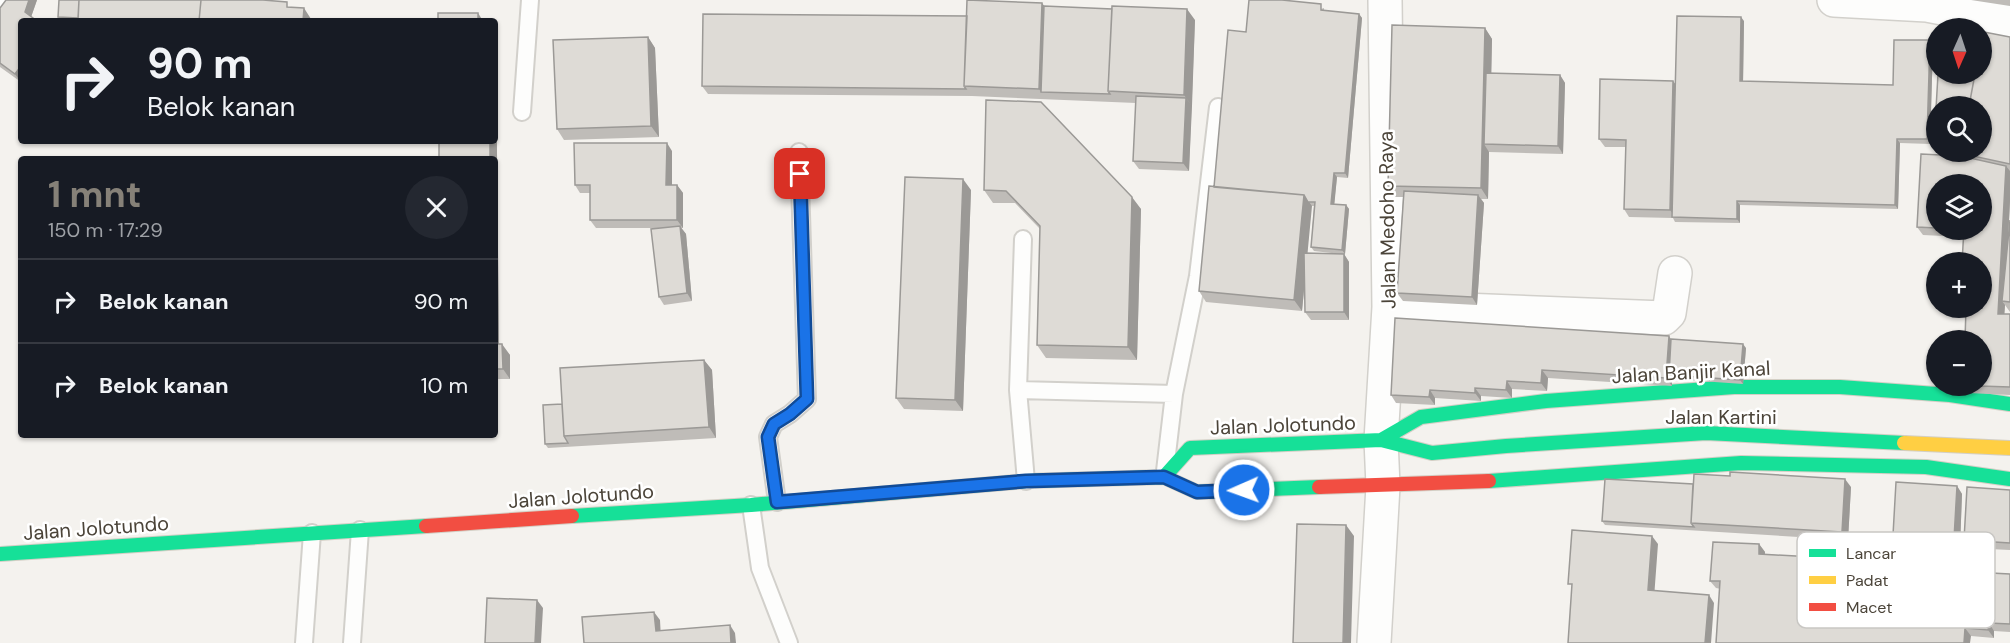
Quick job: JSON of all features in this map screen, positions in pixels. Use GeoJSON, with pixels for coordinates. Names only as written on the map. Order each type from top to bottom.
{"type":"FeatureCollection","features":[{"type":"Feature","properties":{"kind":"main road","name":"Jalan Banjir Kanal"},"geometry":{"type":"LineString","coordinates":[[1381,440],[1421,417],[1546,401],[1734,387],[1840,387],[1950,395],[2010,404]]}},
{"type":"Feature","properties":{"kind":"main road","name":"Jalan Kartini"},"geometry":{"type":"LineString","coordinates":[[1432,453],[1706,433],[2010,448]]}},
{"type":"Feature","properties":{"kind":"main road","name":"Jalan Jolotundo"},"geometry":{"type":"LineString","coordinates":[[1164,477],[1190,448],[1381,440]]}},
{"type":"Feature","properties":{"kind":"main road"},"geometry":{"type":"LineString","coordinates":[[1381,440],[1432,453]]}},
{"type":"Feature","properties":{"kind":"main road"},"geometry":{"type":"LineString","coordinates":[[1399,475],[1432,453]]}},
{"type":"Feature","properties":{"kind":"main road"},"geometry":{"type":"LineString","coordinates":[[1399,475],[1527,479],[1740,463],[1926,467],[2010,479]]}},
{"type":"Feature","properties":{"kind":"main road","name":"Jalan Jolotundo"},"geometry":{"type":"LineString","coordinates":[[0,554],[751,505],[1026,481],[1164,477],[1197,492],[1399,475]]}},
{"type":"Feature","properties":{"kind":"street"},"geometry":{"type":"LineString","coordinates":[[0,5],[3,0]]}},
{"type":"Feature","properties":{"kind":"street","name":"Jalan Medoho Raya"},"geometry":{"type":"LineString","coordinates":[[1374,643],[1399,475],[1381,440],[1389,307],[1385,0]]}},
{"type":"Feature","properties":{"kind":"street"},"geometry":{"type":"LineString","coordinates":[[1834,0],[1928,2],[2010,21]]}},
{"type":"Feature","properties":{"kind":"street"},"geometry":{"type":"LineString","coordinates":[[1389,307],[1664,318],[1669,313],[1675,273]]}},
{"type":"Feature","properties":{"kind":"lane"},"geometry":{"type":"LineString","coordinates":[[522,112],[530,0]]}},
{"type":"Feature","properties":{"kind":"lane"},"geometry":{"type":"LineString","coordinates":[[1164,477],[1174,393],[1198,276],[1218,107]]}},
{"type":"Feature","properties":{"kind":"lane"},"geometry":{"type":"LineString","coordinates":[[777,502],[768,437],[774,424],[807,399],[799,152]]}},
{"type":"Feature","properties":{"kind":"lane"},"geometry":{"type":"LineString","coordinates":[[1023,239],[1018,390],[1026,481]]}},
{"type":"Feature","properties":{"kind":"lane"},"geometry":{"type":"LineString","coordinates":[[1018,390],[1174,393]]}},
{"type":"Feature","properties":{"kind":"lane"},"geometry":{"type":"LineString","coordinates":[[751,505],[760,568],[789,643]]}},
{"type":"Feature","properties":{"kind":"lane"},"geometry":{"type":"LineString","coordinates":[[352,643],[360,530]]}},
{"type":"Feature","properties":{"kind":"lane"},"geometry":{"type":"LineString","coordinates":[[304,643],[312,532]]}},
{"type":"Feature","properties":{"kind":"building"},"geometry":{"type":"Polygon","coordinates":[[[6,0],[29,0],[25,12],[33,18],[18,18],[18,70],[15,74],[0,63],[0,8],[6,0]]]}},
{"type":"Feature","properties":{"kind":"building"},"geometry":{"type":"Polygon","coordinates":[[[59,0],[79,0],[78,18],[58,17],[59,0]]]}},
{"type":"Feature","properties":{"kind":"building"},"geometry":{"type":"Polygon","coordinates":[[[79,0],[201,0],[199,18],[78,18],[79,0]]]}},
{"type":"Feature","properties":{"kind":"building"},"geometry":{"type":"Polygon","coordinates":[[[201,0],[263,0],[287,2],[287,7],[304,8],[303,18],[199,18],[201,0]]]}},
{"type":"Feature","properties":{"kind":"building"},"geometry":{"type":"Polygon","coordinates":[[[967,0],[1042,3],[1039,89],[964,86],[967,0]]]}},
{"type":"Feature","properties":{"kind":"building"},"geometry":{"type":"Polygon","coordinates":[[[1249,0],[1282,0],[1321,4],[1321,10],[1359,14],[1345,173],[1334,173],[1331,204],[1346,205],[1342,250],[1311,247],[1315,202],[1308,202],[1304,195],[1214,187],[1228,30],[1246,32],[1249,0]]]}},
{"type":"Feature","properties":{"kind":"building"},"geometry":{"type":"Polygon","coordinates":[[[1044,6],[1112,9],[1108,91],[1110,94],[1041,92],[1044,6]]]}},
{"type":"Feature","properties":{"kind":"building"},"geometry":{"type":"Polygon","coordinates":[[[1112,6],[1187,9],[1184,95],[1108,91],[1112,6]]]}},
{"type":"Feature","properties":{"kind":"building"},"geometry":{"type":"Polygon","coordinates":[[[438,13],[478,13],[478,18],[438,18],[438,13]]]}},
{"type":"Feature","properties":{"kind":"building"},"geometry":{"type":"Polygon","coordinates":[[[703,14],[967,16],[964,86],[966,89],[702,86],[703,14]]]}},
{"type":"Feature","properties":{"kind":"building"},"geometry":{"type":"Polygon","coordinates":[[[1677,16],[1741,17],[1740,81],[1893,85],[1894,40],[1926,40],[1926,84],[1929,84],[1928,96],[1926,96],[1926,139],[1897,139],[1895,205],[1737,201],[1737,219],[1672,217],[1677,16]]]}},
{"type":"Feature","properties":{"kind":"building"},"geometry":{"type":"Polygon","coordinates":[[[1392,25],[1485,28],[1481,188],[1388,186],[1392,25]]]}},
{"type":"Feature","properties":{"kind":"building"},"geometry":{"type":"Polygon","coordinates":[[[1992,34],[2010,37],[2010,164],[1992,160],[1992,96],[1971,96],[1973,84],[1992,84],[1992,34]]]}},
{"type":"Feature","properties":{"kind":"building"},"geometry":{"type":"Polygon","coordinates":[[[648,37],[651,126],[557,129],[553,40],[648,37]]]}},
{"type":"Feature","properties":{"kind":"building"},"geometry":{"type":"Polygon","coordinates":[[[1486,73],[1560,75],[1558,146],[1484,144],[1486,73]]]}},
{"type":"Feature","properties":{"kind":"building"},"geometry":{"type":"Polygon","coordinates":[[[1600,79],[1673,81],[1670,210],[1624,209],[1626,140],[1599,139],[1600,79]]]}},
{"type":"Feature","properties":{"kind":"building"},"geometry":{"type":"Polygon","coordinates":[[[1937,84],[1973,84],[1971,96],[1937,96],[1937,84]]]}},
{"type":"Feature","properties":{"kind":"building"},"geometry":{"type":"Polygon","coordinates":[[[1136,96],[1186,98],[1183,163],[1133,161],[1136,96]]]}},
{"type":"Feature","properties":{"kind":"building"},"geometry":{"type":"Polygon","coordinates":[[[986,100],[1041,102],[1132,197],[1128,347],[1037,345],[1040,226],[1006,191],[984,190],[986,100]]]}},
{"type":"Feature","properties":{"kind":"building"},"geometry":{"type":"Polygon","coordinates":[[[574,143],[667,143],[666,185],[677,185],[677,220],[590,220],[590,185],[575,185],[574,143]]]}},
{"type":"Feature","properties":{"kind":"building"},"geometry":{"type":"Polygon","coordinates":[[[439,144],[490,144],[490,156],[439,156],[439,144]]]}},
{"type":"Feature","properties":{"kind":"building"},"geometry":{"type":"Polygon","coordinates":[[[1921,154],[1926,154],[1926,162],[1988,162],[2006,166],[1998,314],[2010,314],[2010,387],[1992,386],[1992,330],[1965,330],[1966,318],[1992,318],[1992,252],[1963,252],[1963,240],[1992,240],[1992,174],[1926,174],[1926,227],[1917,227],[1921,154]]]}},
{"type":"Feature","properties":{"kind":"building"},"geometry":{"type":"Polygon","coordinates":[[[905,177],[963,179],[955,400],[896,398],[905,177]]]}},
{"type":"Feature","properties":{"kind":"building"},"geometry":{"type":"Polygon","coordinates":[[[1209,186],[1304,195],[1294,300],[1199,291],[1209,186]]]}},
{"type":"Feature","properties":{"kind":"building"},"geometry":{"type":"Polygon","coordinates":[[[1404,191],[1478,195],[1472,297],[1397,293],[1404,191]]]}},
{"type":"Feature","properties":{"kind":"building"},"geometry":{"type":"Polygon","coordinates":[[[2010,220],[2010,302],[2002,301],[2010,220]]]}},
{"type":"Feature","properties":{"kind":"building"},"geometry":{"type":"Polygon","coordinates":[[[680,226],[687,293],[659,297],[651,229],[680,226]]]}},
{"type":"Feature","properties":{"kind":"building"},"geometry":{"type":"Polygon","coordinates":[[[1304,253],[1344,254],[1344,312],[1305,312],[1304,253]]]}},
{"type":"Feature","properties":{"kind":"building"},"geometry":{"type":"Polygon","coordinates":[[[1395,318],[1669,336],[1666,378],[1542,370],[1541,383],[1507,381],[1506,390],[1475,388],[1475,393],[1430,390],[1429,397],[1391,395],[1395,318]]]}},
{"type":"Feature","properties":{"kind":"building"},"geometry":{"type":"Polygon","coordinates":[[[1671,339],[1743,344],[1740,380],[1669,375],[1671,339]]]}},
{"type":"Feature","properties":{"kind":"building"},"geometry":{"type":"Polygon","coordinates":[[[498,344],[502,344],[503,369],[498,369],[498,344]]]}},
{"type":"Feature","properties":{"kind":"building"},"geometry":{"type":"Polygon","coordinates":[[[704,360],[709,427],[564,436],[560,368],[704,360]]]}},
{"type":"Feature","properties":{"kind":"building"},"geometry":{"type":"Polygon","coordinates":[[[562,404],[564,436],[568,443],[545,444],[543,405],[562,404]]]}},
{"type":"Feature","properties":{"kind":"building"},"geometry":{"type":"Polygon","coordinates":[[[1730,472],[1845,479],[1842,532],[1691,523],[1694,474],[1730,476],[1730,472]]]}},
{"type":"Feature","properties":{"kind":"building"},"geometry":{"type":"Polygon","coordinates":[[[1605,479],[1693,484],[1691,523],[1694,527],[1602,521],[1605,479]]]}},
{"type":"Feature","properties":{"kind":"building"},"geometry":{"type":"Polygon","coordinates":[[[1896,482],[1957,486],[1954,532],[1893,532],[1896,482]]]}},
{"type":"Feature","properties":{"kind":"building"},"geometry":{"type":"Polygon","coordinates":[[[1967,487],[2010,490],[2010,543],[1995,542],[1995,532],[1964,532],[1967,487]]]}},
{"type":"Feature","properties":{"kind":"building"},"geometry":{"type":"Polygon","coordinates":[[[1297,524],[1346,525],[1343,643],[1293,643],[1297,524]]]}},
{"type":"Feature","properties":{"kind":"building"},"geometry":{"type":"Polygon","coordinates":[[[1572,530],[1652,536],[1648,590],[1709,595],[1705,643],[1568,643],[1572,584],[1568,584],[1572,530]]]}},
{"type":"Feature","properties":{"kind":"building"},"geometry":{"type":"Polygon","coordinates":[[[1713,542],[1759,544],[1759,554],[1797,556],[1797,628],[1965,628],[1964,643],[1716,643],[1720,581],[1710,581],[1713,542]]]}},
{"type":"Feature","properties":{"kind":"building"},"geometry":{"type":"Polygon","coordinates":[[[1995,573],[2010,574],[2010,624],[1995,623],[1995,573]]]}},
{"type":"Feature","properties":{"kind":"building"},"geometry":{"type":"Polygon","coordinates":[[[487,598],[537,600],[535,643],[485,643],[487,598]]]}},
{"type":"Feature","properties":{"kind":"building"},"geometry":{"type":"Polygon","coordinates":[[[654,612],[656,631],[730,625],[731,643],[584,643],[582,617],[654,612]]]}},
{"type":"Feature","properties":{"kind":"building"},"geometry":{"type":"Polygon","coordinates":[[[1965,628],[1988,628],[1988,630],[1965,628]]]}},
{"type":"Feature","properties":{"kind":"traffic: fast"},"geometry":{"type":"LineString","coordinates":[[1381,440],[1421,417],[1546,401],[1734,387],[1840,387],[1950,395],[2010,404]]}},
{"type":"Feature","properties":{"kind":"traffic: fast"},"geometry":{"type":"LineString","coordinates":[[1164,477],[1190,448],[1381,440],[1432,453],[1706,433],[1904,443]]}},
{"type":"Feature","properties":{"kind":"traffic: fast"},"geometry":{"type":"LineString","coordinates":[[1489,481],[1741,463],[1926,467],[2010,479]]}},
{"type":"Feature","properties":{"kind":"traffic: fast"},"geometry":{"type":"LineString","coordinates":[[572,516],[751,505],[1026,481],[1164,477],[1197,492],[1319,487]]}},
{"type":"Feature","properties":{"kind":"traffic: fast"},"geometry":{"type":"LineString","coordinates":[[0,554],[426,526]]}},
{"type":"Feature","properties":{"kind":"traffic: slow"},"geometry":{"type":"LineString","coordinates":[[1904,443],[2010,448]]}},
{"type":"Feature","properties":{"kind":"traffic: jam"},"geometry":{"type":"LineString","coordinates":[[1319,487],[1489,481]]}},
{"type":"Feature","properties":{"kind":"traffic: jam"},"geometry":{"type":"LineString","coordinates":[[426,526],[572,516]]}},
{"type":"Feature","properties":{"kind":"route"},"geometry":{"type":"LineString","coordinates":[[800,174],[807,399],[774,424],[768,437],[777,502],[1026,481],[1164,477],[1197,492],[1244,490]]}}]}
